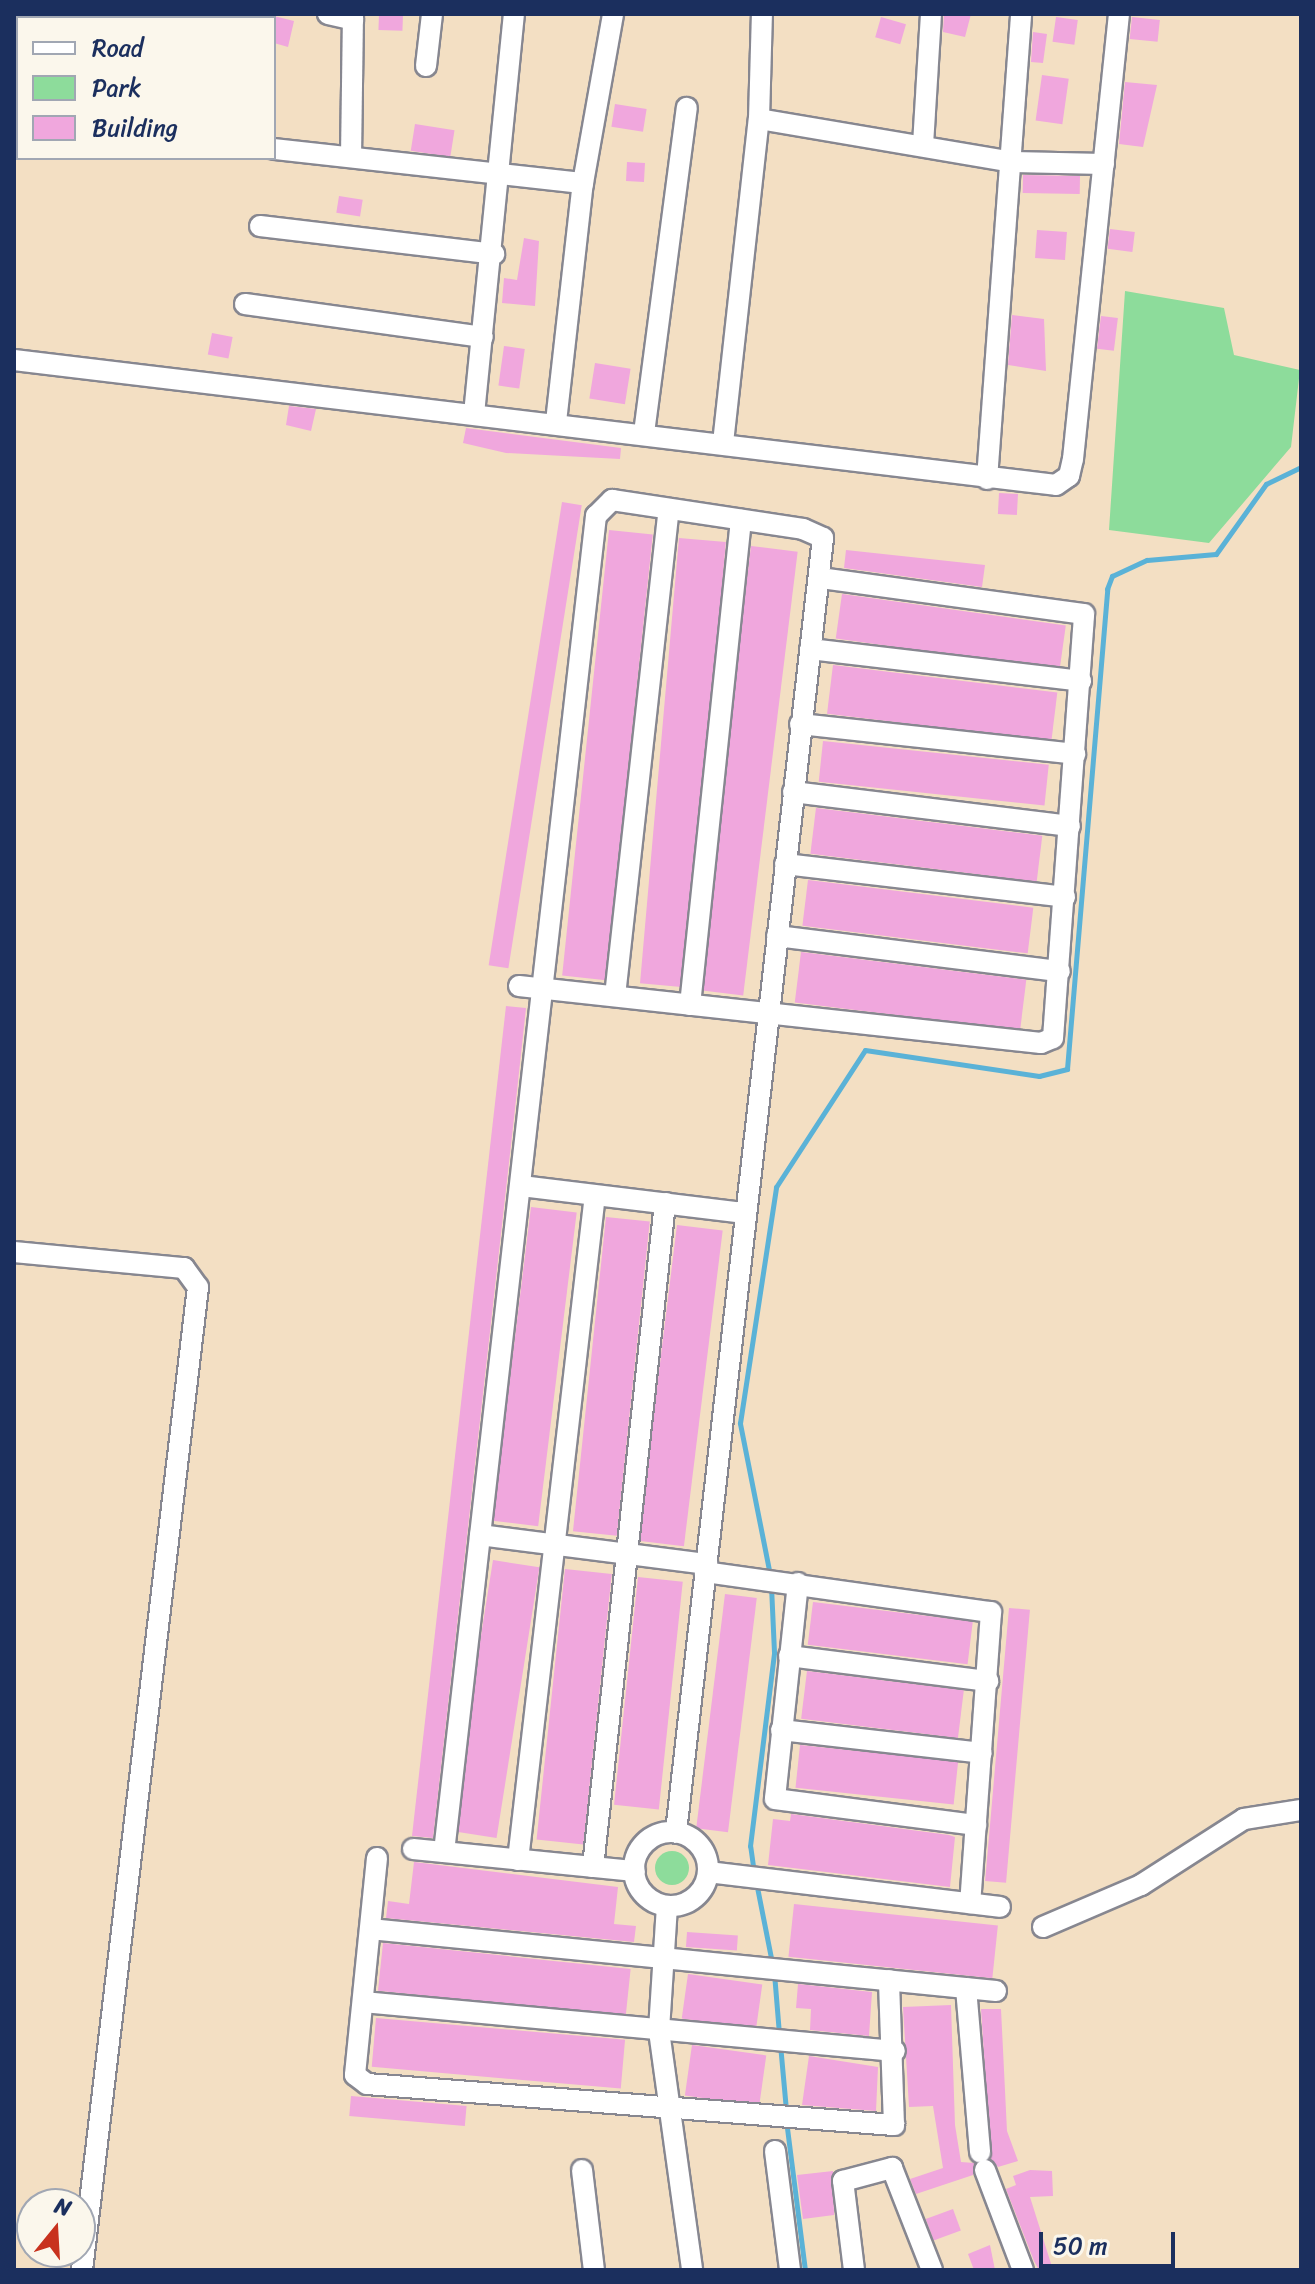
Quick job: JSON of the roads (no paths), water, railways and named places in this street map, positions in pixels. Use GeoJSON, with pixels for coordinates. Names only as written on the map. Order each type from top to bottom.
{"type":"FeatureCollection","features":[{"type":"Feature","properties":{"kind":"street"},"geometry":{"type":"LineString","coordinates":[[328,14],[353,17],[351,157]]}},
{"type":"Feature","properties":{"kind":"street"},"geometry":{"type":"LineString","coordinates":[[426,66],[432,14]]}},
{"type":"Feature","properties":{"kind":"street"},"geometry":{"type":"LineString","coordinates":[[474,414],[494,254],[495,174],[514,14]]}},
{"type":"Feature","properties":{"kind":"street"},"geometry":{"type":"LineString","coordinates":[[556,422],[583,183],[613,14]]}},
{"type":"Feature","properties":{"kind":"street"},"geometry":{"type":"LineString","coordinates":[[723,443],[759,119],[762,14]]}},
{"type":"Feature","properties":{"kind":"street"},"geometry":{"type":"LineString","coordinates":[[923,145],[931,14]]}},
{"type":"Feature","properties":{"kind":"street"},"geometry":{"type":"LineString","coordinates":[[987,479],[1013,162],[1021,14]]}},
{"type":"Feature","properties":{"kind":"street"},"geometry":{"type":"LineString","coordinates":[[14,360],[556,422],[987,479],[1056,485],[1069,476],[1119,14]]}},
{"type":"Feature","properties":{"kind":"street"},"geometry":{"type":"LineString","coordinates":[[644,433],[687,108]]}},
{"type":"Feature","properties":{"kind":"street"},"geometry":{"type":"LineString","coordinates":[[759,119],[1013,162],[1104,164]]}},
{"type":"Feature","properties":{"kind":"street"},"geometry":{"type":"LineString","coordinates":[[276,149],[583,183]]}},
{"type":"Feature","properties":{"kind":"street"},"geometry":{"type":"LineString","coordinates":[[260,226],[494,254]]}},
{"type":"Feature","properties":{"kind":"street"},"geometry":{"type":"LineString","coordinates":[[245,304],[483,337]]}},
{"type":"Feature","properties":{"kind":"street"},"geometry":{"type":"LineString","coordinates":[[444,1852],[596,516],[604,501],[741,520],[823,538],[676,1833]]}},
{"type":"Feature","properties":{"kind":"street"},"geometry":{"type":"LineString","coordinates":[[615,996],[669,509]]}},
{"type":"Feature","properties":{"kind":"street"},"geometry":{"type":"LineString","coordinates":[[690,1005],[741,520]]}},
{"type":"Feature","properties":{"kind":"street"},"geometry":{"type":"LineString","coordinates":[[519,986],[1048,1043],[1060,971],[1085,621],[1078,609],[820,578]]}},
{"type":"Feature","properties":{"kind":"street"},"geometry":{"type":"LineString","coordinates":[[810,649],[1081,681]]}},
{"type":"Feature","properties":{"kind":"street"},"geometry":{"type":"LineString","coordinates":[[800,724],[1075,754]]}},
{"type":"Feature","properties":{"kind":"street"},"geometry":{"type":"LineString","coordinates":[[793,792],[1070,826]]}},
{"type":"Feature","properties":{"kind":"street"},"geometry":{"type":"LineString","coordinates":[[785,864],[1065,897]]}},
{"type":"Feature","properties":{"kind":"street"},"geometry":{"type":"LineString","coordinates":[[777,936],[1060,971]]}},
{"type":"Feature","properties":{"kind":"street"},"geometry":{"type":"LineString","coordinates":[[521,1186],[745,1213]]}},
{"type":"Feature","properties":{"kind":"street"},"geometry":{"type":"LineString","coordinates":[[518,1860],[595,1195]]}},
{"type":"Feature","properties":{"kind":"street"},"geometry":{"type":"LineString","coordinates":[[593,1867],[665,1203]]}},
{"type":"Feature","properties":{"kind":"street"},"geometry":{"type":"LineString","coordinates":[[14,1252],[184,1268],[198,1287],[82,2270]]}},
{"type":"Feature","properties":{"kind":"street"},"geometry":{"type":"LineString","coordinates":[[480,1535],[626,1554],[780,1581],[984,1607],[992,1619],[970,1903]]}},
{"type":"Feature","properties":{"kind":"street"},"geometry":{"type":"LineString","coordinates":[[780,1581],[789,1656],[774,1792],[780,1804],[976,1825]]}},
{"type":"Feature","properties":{"kind":"street"},"geometry":{"type":"LineString","coordinates":[[789,1656],[988,1681]]}},
{"type":"Feature","properties":{"kind":"street"},"geometry":{"type":"LineString","coordinates":[[781,1730],[982,1753]]}},
{"type":"Feature","properties":{"kind":"street"},"geometry":{"type":"LineString","coordinates":[[1043,1927],[1141,1885],[1244,1819],[1301,1810]]}},
{"type":"Feature","properties":{"kind":"street"},"geometry":{"type":"LineString","coordinates":[[676,1833],[698,1844],[708,1872],[692,1900],[667,1906],[646,1896],[635,1871],[644,1844],[676,1833]]}},
{"type":"Feature","properties":{"kind":"street"},"geometry":{"type":"LineString","coordinates":[[413,1849],[635,1871]]}},
{"type":"Feature","properties":{"kind":"street"},"geometry":{"type":"LineString","coordinates":[[377,1858],[355,2075],[367,2084],[670,2105],[894,2125],[895,2051],[889,1980]]}},
{"type":"Feature","properties":{"kind":"street"},"geometry":{"type":"LineString","coordinates":[[708,1872],[1000,1907]]}},
{"type":"Feature","properties":{"kind":"street"},"geometry":{"type":"LineString","coordinates":[[667,1906],[659,2031],[692,2270]]}},
{"type":"Feature","properties":{"kind":"street"},"geometry":{"type":"LineString","coordinates":[[370,1929],[996,1991]]}},
{"type":"Feature","properties":{"kind":"street"},"geometry":{"type":"LineString","coordinates":[[966,1988],[982,2161],[1023,2270]]}},
{"type":"Feature","properties":{"kind":"street"},"geometry":{"type":"LineString","coordinates":[[363,2002],[895,2051]]}},
{"type":"Feature","properties":{"kind":"street"},"geometry":{"type":"LineString","coordinates":[[775,2151],[790,2270]]}},
{"type":"Feature","properties":{"kind":"street"},"geometry":{"type":"LineString","coordinates":[[854,2270],[843,2181],[892,2168],[932,2270]]}},
{"type":"Feature","properties":{"kind":"street"},"geometry":{"type":"LineString","coordinates":[[582,2170],[594,2270]]}},
{"type":"Feature","properties":{"kind":"waterway"},"geometry":{"type":"LineString","coordinates":[[770,1575],[740,1423],[776,1187],[865,1050],[1039,1076],[1067,1069],[1107,589],[1112,576],[1147,560],[1216,554],[1266,484],[1301,467]]}},
{"type":"Feature","properties":{"kind":"waterway"},"geometry":{"type":"LineString","coordinates":[[754,1873],[750,1846],[774,1652],[771,1585]]}},
{"type":"Feature","properties":{"kind":"waterway"},"geometry":{"type":"LineString","coordinates":[[756,1882],[772,1963]]}},
{"type":"Feature","properties":{"kind":"waterway"},"geometry":{"type":"LineString","coordinates":[[774,1973],[779,2034]]}},
{"type":"Feature","properties":{"kind":"waterway"},"geometry":{"type":"LineString","coordinates":[[780,2044],[786,2110]]}},
{"type":"Feature","properties":{"kind":"waterway"},"geometry":{"type":"LineString","coordinates":[[786,2120],[805,2270]]}}]}
